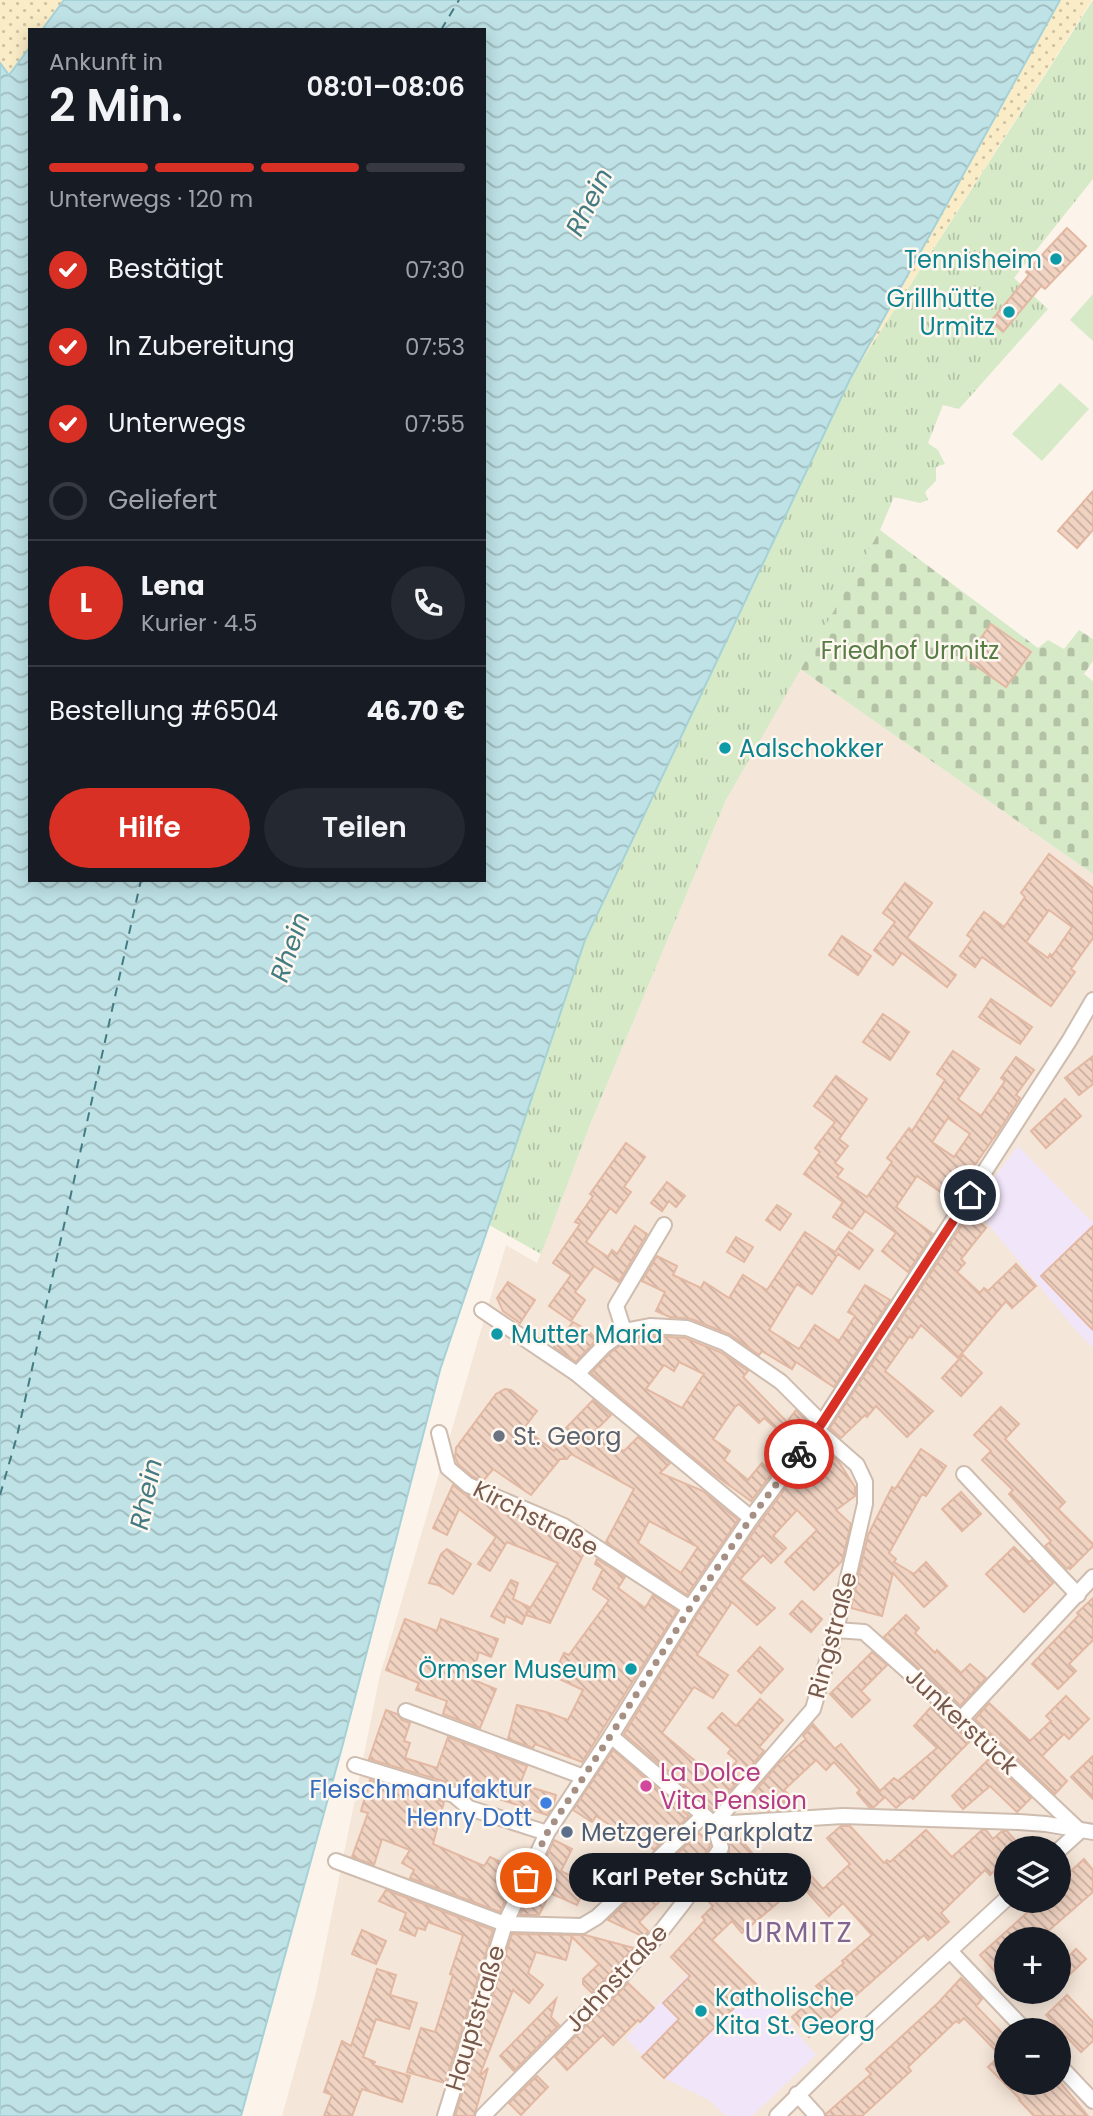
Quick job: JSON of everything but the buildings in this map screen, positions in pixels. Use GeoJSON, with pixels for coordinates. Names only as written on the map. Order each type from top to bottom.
{"type":"FeatureCollection","features":[{"type":"Feature","properties":{"kind":"street","name":"Hauptstraße"},"geometry":{"type":"LineString","coordinates":[[445,2116],[505,1924],[547,1833],[690,1608],[751,1518],[820,1426],[1093,1000]]}},
{"type":"Feature","properties":{"kind":"street"},"geometry":{"type":"LineString","coordinates":[[577,1374],[605,1345],[624,1331],[616,1306],[664,1225]]}},
{"type":"Feature","properties":{"kind":"street"},"geometry":{"type":"LineString","coordinates":[[482,1310],[577,1374],[751,1518]]}},
{"type":"Feature","properties":{"kind":"street","name":"Ringstraße"},"geometry":{"type":"LineString","coordinates":[[336,1861],[505,1924],[582,1926],[597,1917],[709,1820],[813,1709],[836,1630],[865,1504],[865,1482],[857,1465],[781,1382],[725,1343],[687,1328],[650,1326],[624,1331]]}},
{"type":"Feature","properties":{"kind":"street","name":"Kirchstraße"},"geometry":{"type":"LineString","coordinates":[[439,1433],[449,1468],[468,1485],[564,1526],[690,1608]]}},
{"type":"Feature","properties":{"kind":"street"},"geometry":{"type":"LineString","coordinates":[[964,1474],[1078,1595]]}},
{"type":"Feature","properties":{"kind":"street"},"geometry":{"type":"LineString","coordinates":[[961,1719],[1093,1577]]}},
{"type":"Feature","properties":{"kind":"street","name":"Junkerstück"},"geometry":{"type":"LineString","coordinates":[[836,1630],[864,1632],[1086,1832]]}},
{"type":"Feature","properties":{"kind":"street"},"geometry":{"type":"LineString","coordinates":[[406,1711],[584,1777]]}},
{"type":"Feature","properties":{"kind":"street"},"geometry":{"type":"LineString","coordinates":[[611,1735],[709,1820],[843,1816],[1018,1822],[1086,1832]]}},
{"type":"Feature","properties":{"kind":"street"},"geometry":{"type":"LineString","coordinates":[[355,1765],[454,1795],[469,1808],[547,1833]]}},
{"type":"Feature","properties":{"kind":"street","name":"Jahnstraße"},"geometry":{"type":"LineString","coordinates":[[483,2116],[615,1983],[684,1902],[721,1848],[709,1820]]}},
{"type":"Feature","properties":{"kind":"street"},"geometry":{"type":"LineString","coordinates":[[1071,1842],[1086,1832]]}},
{"type":"Feature","properties":{"kind":"street"},"geometry":{"type":"LineString","coordinates":[[777,2116],[867,2027],[994,1910]]}},
{"type":"Feature","properties":{"kind":"street"},"geometry":{"type":"LineString","coordinates":[[950,1951],[1014,2018]]}},
{"type":"Feature","properties":{"kind":"street"},"geometry":{"type":"LineString","coordinates":[[1071,2078],[1093,2101]]}},
{"type":"Feature","properties":{"kind":"street"},"geometry":{"type":"LineString","coordinates":[[797,2095],[817,2116]]}},
{"type":"Feature","properties":{"kind":"shaded area"},"geometry":{"type":"Polygon","coordinates":[[[800,669],[1093,874],[1093,2116],[282,2116],[315,1997],[380,1675],[506,1245],[537,1263],[590,1125],[726,800],[800,669]]]}},
{"type":"Feature","properties":{"kind":"shaded area"},"geometry":{"type":"Polygon","coordinates":[[[1018,1146],[1093,1223],[1093,1348],[973,1206],[1018,1146]]]}},
{"type":"Feature","properties":{"kind":"shaded area"},"geometry":{"type":"Polygon","coordinates":[[[716,1945],[757,1985],[816,2055],[752,2116],[726,2116],[709,2100],[664,2078],[626,2038],[716,1945]]]}},
{"type":"Feature","properties":{"kind":"green space"},"geometry":{"type":"Polygon","coordinates":[[[1093,0],[1093,179],[1014,278],[1048,309],[959,409],[943,405],[928,443],[938,450],[945,464],[936,467],[936,481],[925,492],[928,500],[920,503],[894,497],[880,530],[726,800],[590,1125],[541,1254],[489,1225],[585,940],[850,379],[1093,0]]]}},
{"type":"Feature","properties":{"kind":"green space"},"geometry":{"type":"Polygon","coordinates":[[[1093,294],[1093,341],[1070,320],[1093,294]]]}},
{"type":"Feature","properties":{"kind":"green space"},"geometry":{"type":"Polygon","coordinates":[[[1060,383],[1089,409],[1042,461],[1012,434],[1060,383]]]}},
{"type":"Feature","properties":{"kind":"green space","name":"Friedhof Urmitz"},"geometry":{"type":"Polygon","coordinates":[[[880,530],[1038,648],[1048,640],[1064,649],[1079,630],[1093,639],[1093,661],[1084,674],[1093,681],[1093,874],[800,669],[880,530]]]}},
{"type":"Feature","properties":{"kind":"sand"},"geometry":{"type":"Polygon","coordinates":[[[0,0],[64,0],[43,28],[28,28],[28,50],[8,75],[0,63],[0,0]]]}},
{"type":"Feature","properties":{"kind":"sand"},"geometry":{"type":"Polygon","coordinates":[[[1060,0],[1092,0],[850,379],[1060,0]]]}},
{"type":"Feature","properties":{"kind":"water","name":"Rhein"},"geometry":{"type":"Polygon","coordinates":[[[64,0],[1060,0],[850,379],[585,940],[440,1370],[344,1740],[241,2116],[0,2116],[0,63],[9,75],[28,50],[28,882],[486,882],[486,28],[43,28],[64,0]]]}},
{"type":"Feature","properties":{"kind":"ferry route"},"geometry":{"type":"LineString","coordinates":[[442,28],[459,0]]}},
{"type":"Feature","properties":{"kind":"ferry route"},"geometry":{"type":"LineString","coordinates":[[0,1495],[17,1436],[141,882]]}},
{"type":"Feature","properties":{"kind":"way so far"},"geometry":{"type":"LineString","coordinates":[[526,1878],[547,1833],[690,1608],[751,1518],[799,1454]]}},
{"type":"Feature","properties":{"kind":"place","name":"Tennisheim"},"geometry":{"type":"Point","coordinates":[1056,259]}},
{"type":"Feature","properties":{"kind":"place","name":"Grillhütte Urmitz"},"geometry":{"type":"Point","coordinates":[1009,312]}},
{"type":"Feature","properties":{"kind":"place","name":"Aalschokker"},"geometry":{"type":"Point","coordinates":[725,748]}},
{"type":"Feature","properties":{"kind":"place","name":"Mutter Maria"},"geometry":{"type":"Point","coordinates":[497,1334]}},
{"type":"Feature","properties":{"kind":"place","name":"St. Georg"},"geometry":{"type":"Point","coordinates":[499,1436]}},
{"type":"Feature","properties":{"kind":"place","name":"Örmser Museum"},"geometry":{"type":"Point","coordinates":[631,1669]}},
{"type":"Feature","properties":{"kind":"place","name":"La Dolce Vita Pension"},"geometry":{"type":"Point","coordinates":[646,1786]}},
{"type":"Feature","properties":{"kind":"place","name":"Fleischmanufaktur Henry Dott"},"geometry":{"type":"Point","coordinates":[546,1803]}},
{"type":"Feature","properties":{"kind":"place","name":"Metzgerei Parkplatz"},"geometry":{"type":"Point","coordinates":[567,1832]}},
{"type":"Feature","properties":{"kind":"place","name":"Karl Peter Schütz"},"geometry":{"type":"Point","coordinates":[526,1878]}},
{"type":"Feature","properties":{"kind":"place","name":"Katholische Kita St. Georg"},"geometry":{"type":"Point","coordinates":[701,2011]}},
{"type":"Feature","properties":{"kind":"district","name":"URMITZ"},"geometry":{"type":"Point","coordinates":[799,1932]}},
{"type":"Feature","properties":{"kind":"route"},"geometry":{"type":"LineString","coordinates":[[799,1454],[822,1423],[970,1195]]}}]}
